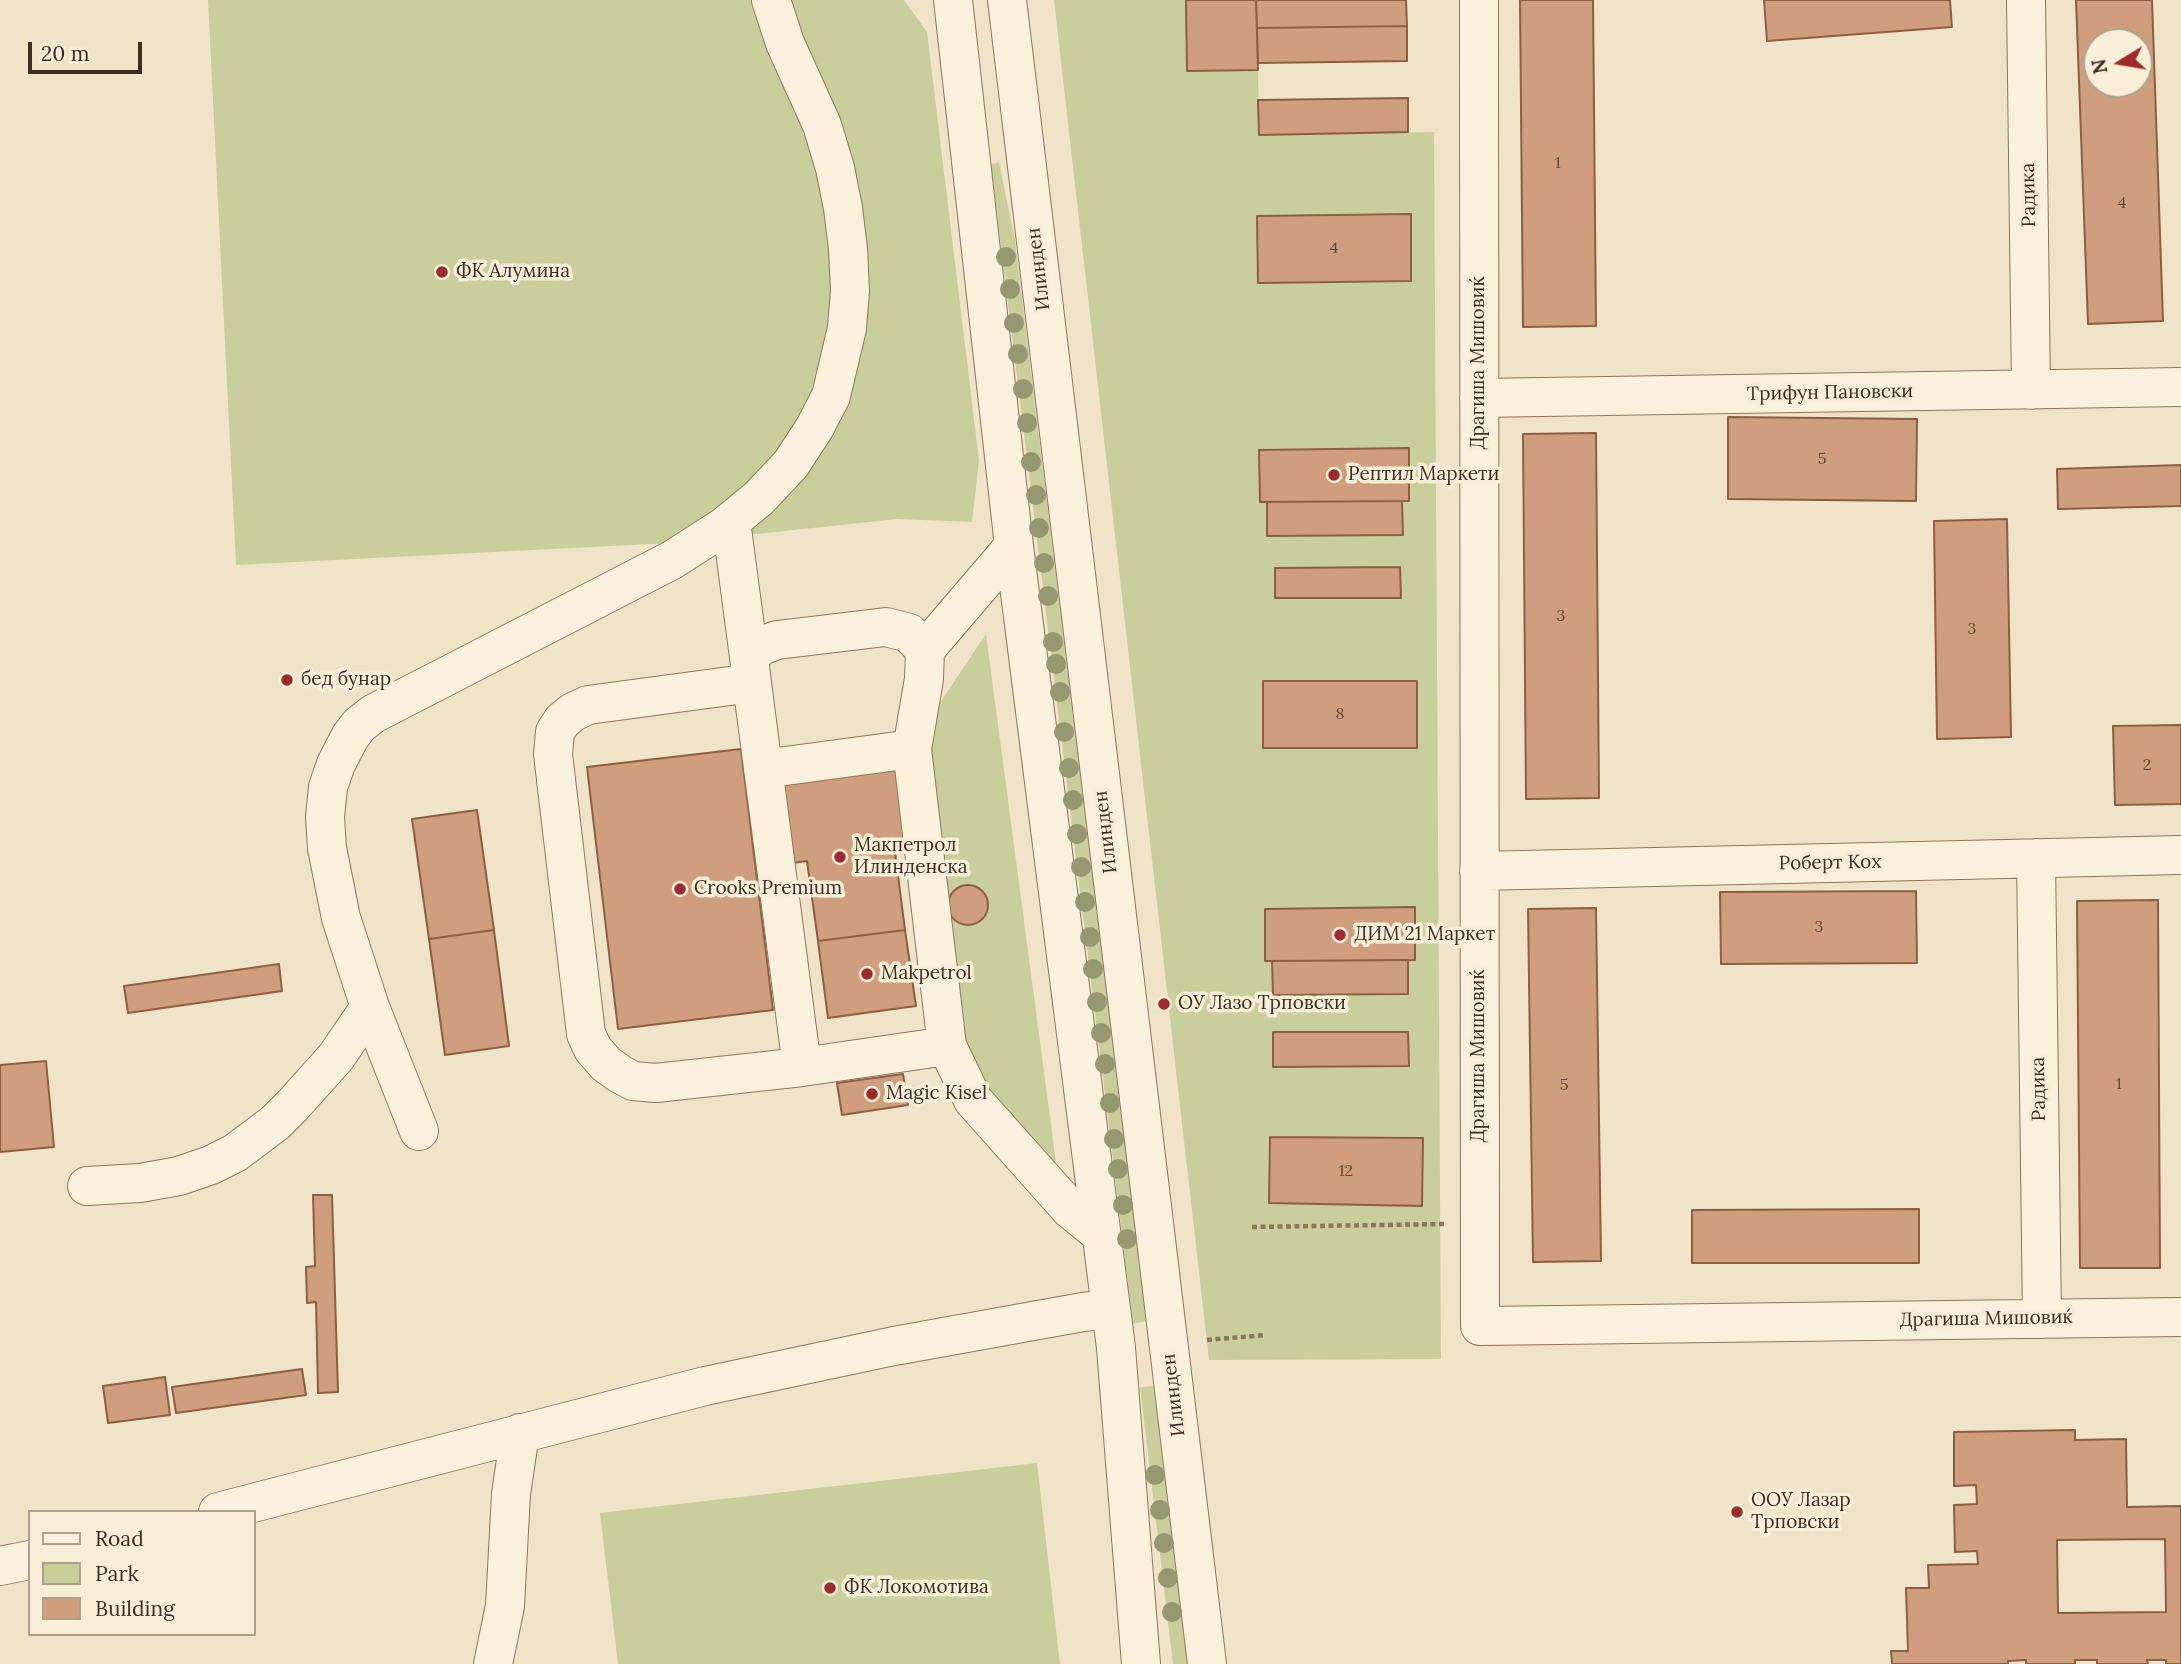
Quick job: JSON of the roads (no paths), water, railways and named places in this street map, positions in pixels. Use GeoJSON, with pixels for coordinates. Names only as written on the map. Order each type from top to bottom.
{"type":"FeatureCollection","features":[{"type":"Feature","properties":{"kind":"street"},"geometry":{"type":"LineString","coordinates":[[419,1131],[369,1007],[341,918],[327,848],[325,817],[328,787],[350,737],[359,725],[373,714],[672,560],[731,521],[759,498],[791,464],[825,406],[840,362],[847,328],[850,290],[843,208],[822,125],[785,43],[771,0]]}},
{"type":"Feature","properties":{"kind":"street"},"geometry":{"type":"LineString","coordinates":[[931,0],[942,15],[960,59]]}},
{"type":"Feature","properties":{"kind":"street"},"geometry":{"type":"LineString","coordinates":[[953,0],[1014,546],[1111,1308],[1141,1664]]}},
{"type":"Feature","properties":{"kind":"street","name":"Илинден"},"geometry":{"type":"LineString","coordinates":[[1007,0],[1207,1664]]}},
{"type":"Feature","properties":{"kind":"street","name":"Драгиша Мишовиќ"},"geometry":{"type":"LineString","coordinates":[[1479,0],[1480,1326],[2181,1317]]}},
{"type":"Feature","properties":{"kind":"street","name":"Радика"},"geometry":{"type":"LineString","coordinates":[[2026,0],[2031,390]]}},
{"type":"Feature","properties":{"kind":"street","name":"Трифун Пановски"},"geometry":{"type":"LineString","coordinates":[[1479,398],[2181,387]]}},
{"type":"Feature","properties":{"kind":"street"},"geometry":{"type":"LineString","coordinates":[[731,521],[802,1067]]}},
{"type":"Feature","properties":{"kind":"street"},"geometry":{"type":"LineString","coordinates":[[1014,546],[925,650],[924,679],[912,749],[947,1046],[973,1100],[1070,1209],[1102,1236]]}},
{"type":"Feature","properties":{"kind":"street"},"geometry":{"type":"LineString","coordinates":[[751,670],[761,646],[777,640],[886,627],[909,633],[925,650]]}},
{"type":"Feature","properties":{"kind":"street"},"geometry":{"type":"LineString","coordinates":[[751,670],[588,705],[562,721],[555,732],[553,754],[586,1034],[593,1049],[606,1064],[633,1081],[656,1083],[802,1067],[947,1046]]}},
{"type":"Feature","properties":{"kind":"street"},"geometry":{"type":"LineString","coordinates":[[763,769],[912,749]]}},
{"type":"Feature","properties":{"kind":"street","name":"Роберт Кох"},"geometry":{"type":"LineString","coordinates":[[1479,871],[2181,855]]}},
{"type":"Feature","properties":{"kind":"street","name":"Радика"},"geometry":{"type":"LineString","coordinates":[[2036,858],[2042,1319]]}},
{"type":"Feature","properties":{"kind":"street"},"geometry":{"type":"LineString","coordinates":[[87,1186],[179,1176],[235,1153],[275,1124],[293,1105],[336,1057],[369,1007]]}},
{"type":"Feature","properties":{"kind":"street"},"geometry":{"type":"LineString","coordinates":[[226,1510],[580,1416],[718,1383],[894,1346],[1111,1308]]}},
{"type":"Feature","properties":{"kind":"street"},"geometry":{"type":"LineString","coordinates":[[493,1664],[505,1606],[511,1494],[520,1433]]}},
{"type":"Feature","properties":{"kind":"street"},"geometry":{"type":"LineString","coordinates":[[0,1566],[28,1560]]}},
{"type":"Feature","properties":{"kind":"place","name":"ФК Алумина"},"geometry":{"type":"Point","coordinates":[442,272]}},
{"type":"Feature","properties":{"kind":"place","name":"Рептил Маркети"},"geometry":{"type":"Point","coordinates":[1334,475]}},
{"type":"Feature","properties":{"kind":"place","name":"бед бунар"},"geometry":{"type":"Point","coordinates":[287,680]}},
{"type":"Feature","properties":{"kind":"place","name":"Макпетрол Илинденска"},"geometry":{"type":"Point","coordinates":[840,857]}},
{"type":"Feature","properties":{"kind":"place","name":"Crooks Premium"},"geometry":{"type":"Point","coordinates":[680,889]}},
{"type":"Feature","properties":{"kind":"place","name":"ДИМ 21 Маркет"},"geometry":{"type":"Point","coordinates":[1340,935]}},
{"type":"Feature","properties":{"kind":"place","name":"Makpetrol"},"geometry":{"type":"Point","coordinates":[867,974]}},
{"type":"Feature","properties":{"kind":"place","name":"ОУ Лазо Трповски"},"geometry":{"type":"Point","coordinates":[1164,1004]}},
{"type":"Feature","properties":{"kind":"place","name":"Magic Kisel"},"geometry":{"type":"Point","coordinates":[872,1094]}},
{"type":"Feature","properties":{"kind":"place","name":"ООУ Лазар Трповски"},"geometry":{"type":"Point","coordinates":[1737,1512]}},
{"type":"Feature","properties":{"kind":"place","name":"ФК Локомотива"},"geometry":{"type":"Point","coordinates":[830,1588]}}]}
